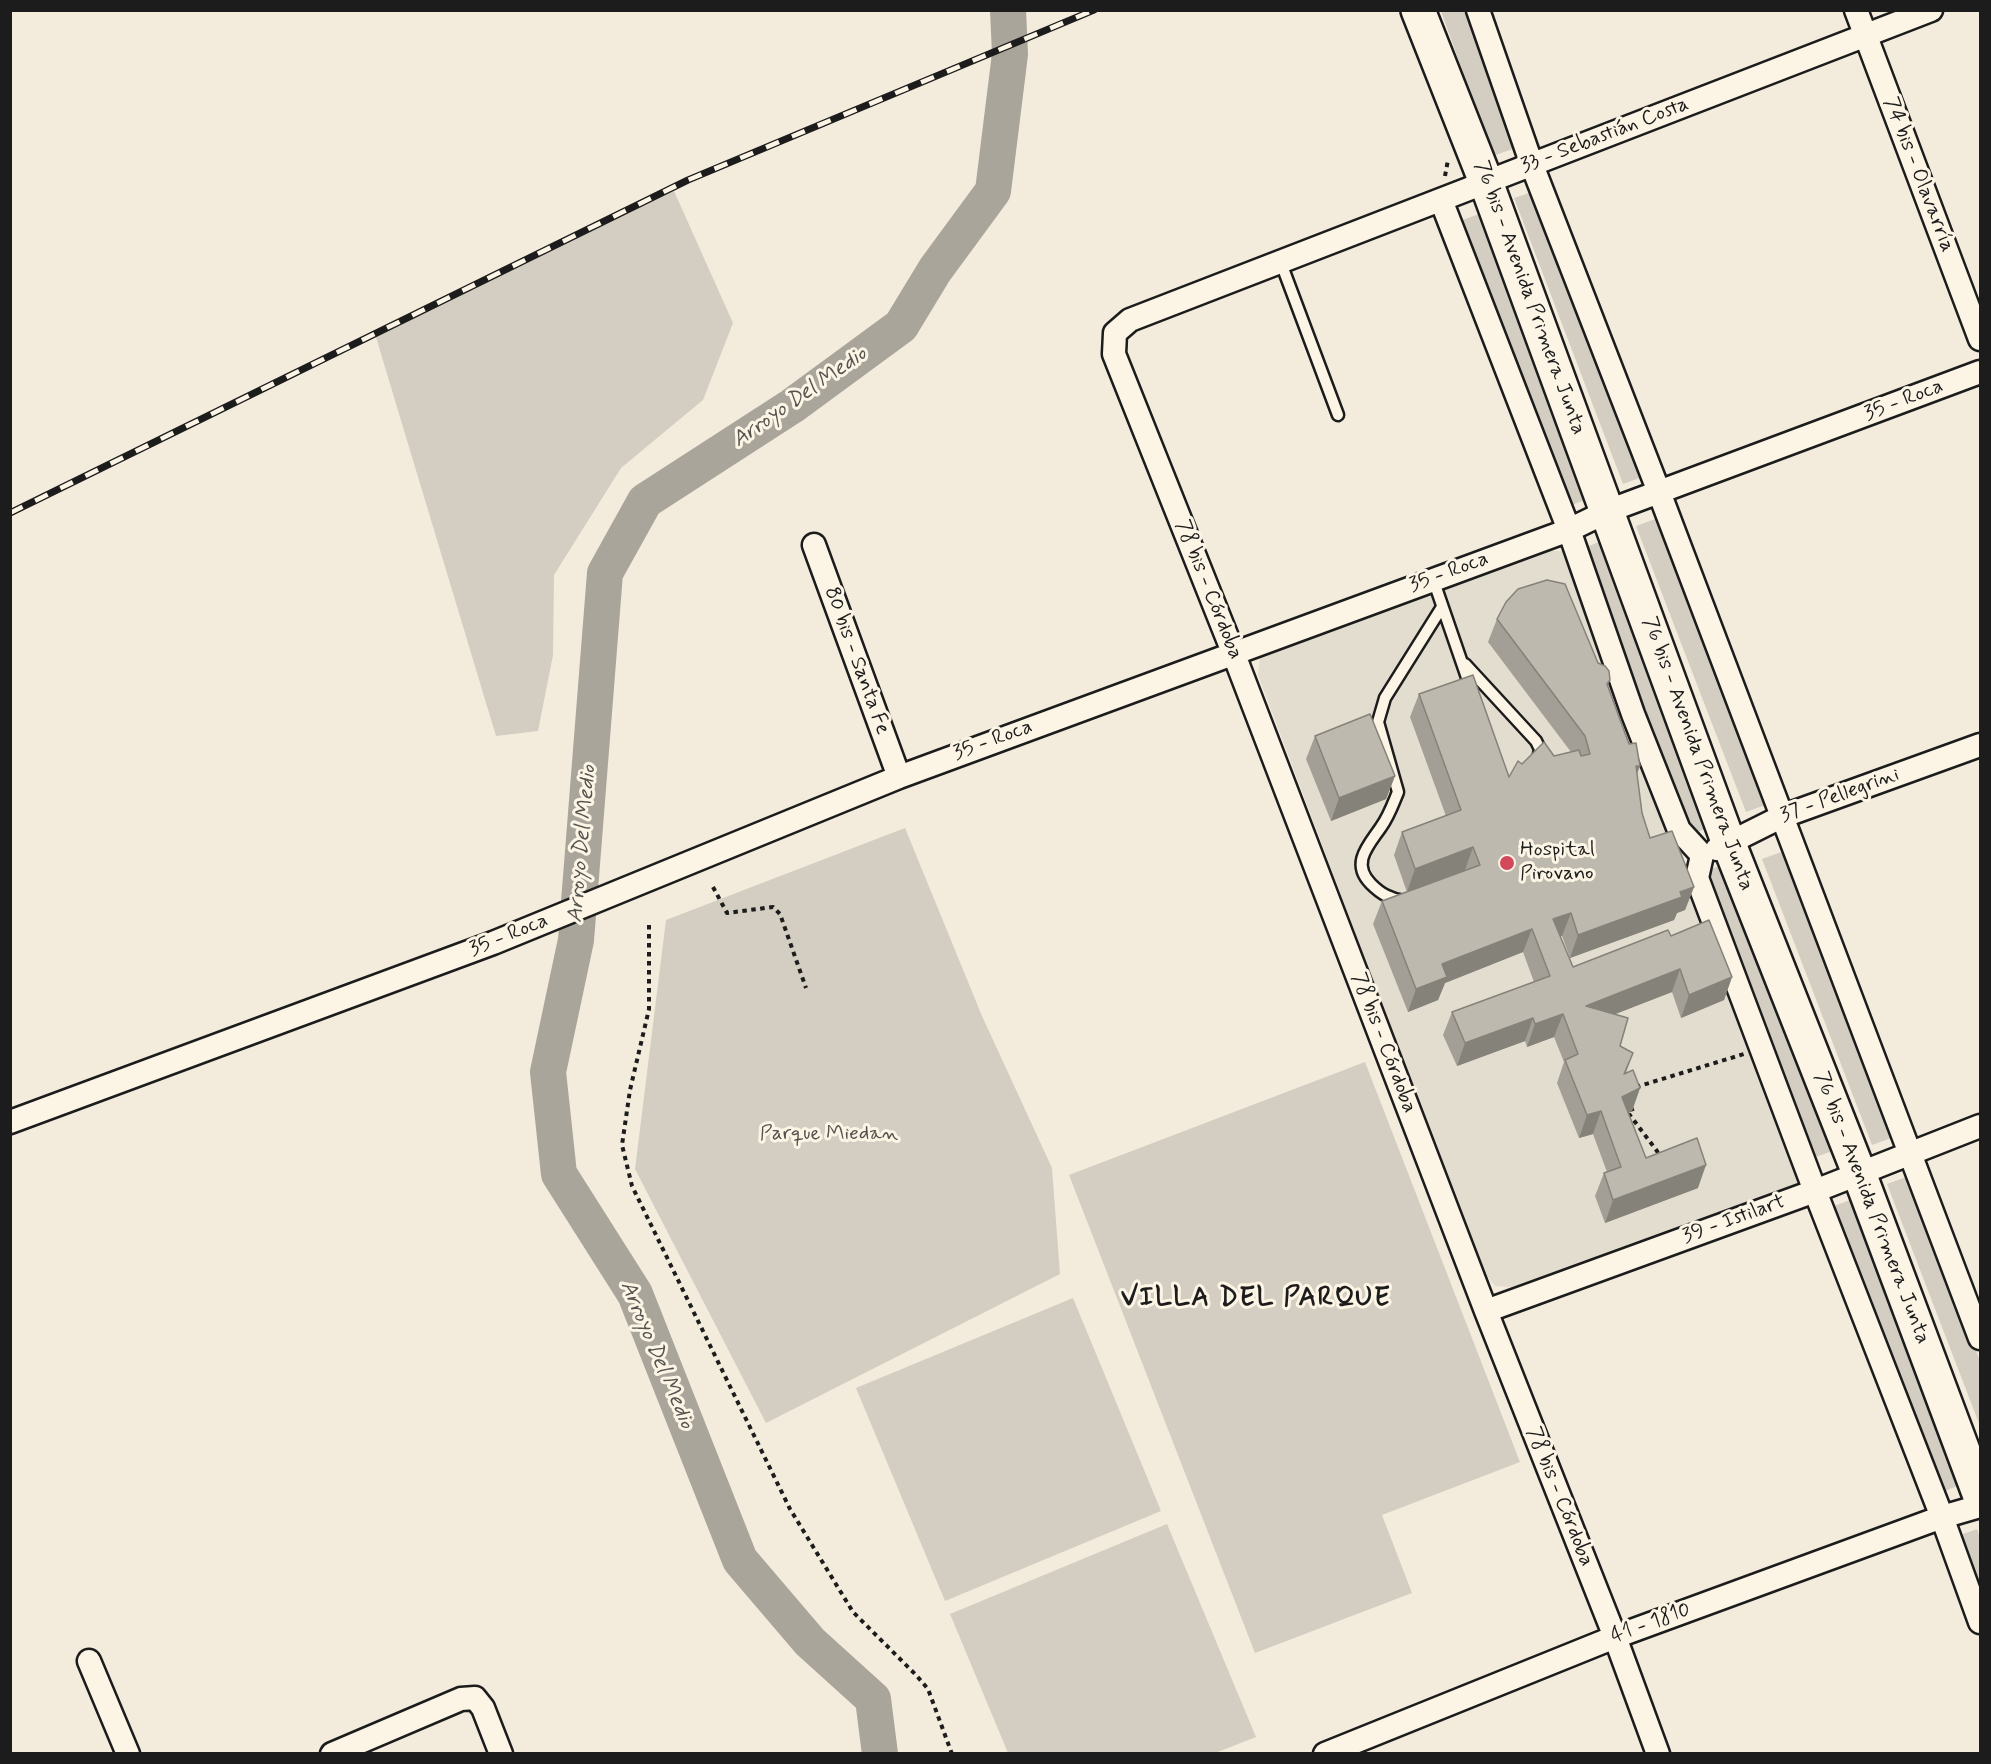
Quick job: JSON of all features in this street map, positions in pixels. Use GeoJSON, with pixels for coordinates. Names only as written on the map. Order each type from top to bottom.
{"type":"FeatureCollection","features":[{"type":"Feature","properties":{"kind":"highway","name":"76 bis - Avenida Primera Junta"},"geometry":{"type":"LineString","coordinates":[[1418,10],[1486,182],[1608,511],[1715,850],[1859,1173],[1980,1496]]}},
{"type":"Feature","properties":{"kind":"street"},"geometry":{"type":"LineString","coordinates":[[1478,10],[1532,165],[1659,492],[1980,1338]]}},
{"type":"Feature","properties":{"kind":"street","name":"74 bis - Olavarría"},"geometry":{"type":"LineString","coordinates":[[1856,10],[1980,339]]}},
{"type":"Feature","properties":{"kind":"street","name":"33 - Sebastián Costa"},"geometry":{"type":"LineString","coordinates":[[1115,333],[1130,320],[1931,10]]}},
{"type":"Feature","properties":{"kind":"street","name":"76 bis - Avenida Primera Junta"},"geometry":{"type":"LineString","coordinates":[[1441,200],[1569,530],[1633,714],[1679,830],[1715,850],[1697,878],[1815,1191],[1942,1517],[1980,1622]]}},
{"type":"Feature","properties":{"kind":"street","name":"78 bis - Córdoba"},"geometry":{"type":"LineString","coordinates":[[1115,333],[1114,354],[1233,652],[1485,1311],[1615,1637],[1658,1754]]}},
{"type":"Feature","properties":{"kind":"street","name":"35 - Roca"},"geometry":{"type":"LineString","coordinates":[[10,1122],[492,943],[899,777],[1569,530],[1608,511],[1980,372]]}},
{"type":"Feature","properties":{"kind":"street","name":"80 bis - Santa Fe"},"geometry":{"type":"LineString","coordinates":[[814,546],[899,777]]}},
{"type":"Feature","properties":{"kind":"street","name":"37 - Pellegrini"},"geometry":{"type":"LineString","coordinates":[[1715,850],[1781,817],[1980,745]]}},
{"type":"Feature","properties":{"kind":"street","name":"39 - Istilart"},"geometry":{"type":"LineString","coordinates":[[1485,1311],[1815,1191],[1980,1126]]}},
{"type":"Feature","properties":{"kind":"street","name":"41 - 1810"},"geometry":{"type":"LineString","coordinates":[[1325,1754],[1615,1637],[1942,1517],[1980,1506]]}},
{"type":"Feature","properties":{"kind":"street"},"geometry":{"type":"LineString","coordinates":[[89,1661],[128,1754]]}},
{"type":"Feature","properties":{"kind":"street"},"geometry":{"type":"LineString","coordinates":[[332,1754],[461,1699],[475,1698],[483,1708],[501,1754]]}},
{"type":"Feature","properties":{"kind":"lane"},"geometry":{"type":"LineString","coordinates":[[1281,263],[1338,416]]}},
{"type":"Feature","properties":{"kind":"lane"},"geometry":{"type":"LineString","coordinates":[[1433,579],[1477,705]]}},
{"type":"Feature","properties":{"kind":"lane"},"geometry":{"type":"LineString","coordinates":[[1418,897],[1407,901],[1392,899],[1379,892],[1367,880],[1361,862],[1367,845],[1382,826],[1398,792],[1378,722],[1385,698],[1443,607]]}},
{"type":"Feature","properties":{"kind":"lane"},"geometry":{"type":"LineString","coordinates":[[1461,660],[1536,741],[1540,749],[1535,765]]}},
{"type":"Feature","properties":{"kind":"path"},"geometry":{"type":"LineString","coordinates":[[713,887],[727,913],[773,907],[780,914],[806,988]]}},
{"type":"Feature","properties":{"kind":"path"},"geometry":{"type":"LineString","coordinates":[[649,925],[649,1009],[630,1090],[622,1145],[632,1186],[790,1509],[853,1612],[928,1689],[952,1754]]}},
{"type":"Feature","properties":{"kind":"path"},"geometry":{"type":"LineString","coordinates":[[1628,1086],[1635,1088],[1761,1049]]}},
{"type":"Feature","properties":{"kind":"path"},"geometry":{"type":"LineString","coordinates":[[1629,1102],[1633,1112],[1629,1114],[1657,1151],[1661,1161]]}},
{"type":"Feature","properties":{"kind":"shaded area","name":"Hospital Pirovano"},"geometry":{"type":"Polygon","coordinates":[[[1548,551],[1562,551],[1570,559],[1802,1172],[1799,1184],[1792,1190],[1511,1287],[1495,1286],[1483,1271],[1258,675],[1260,658],[1270,646],[1548,551]]]}},
{"type":"Feature","properties":{"kind":"green space"},"geometry":{"type":"Polygon","coordinates":[[[1441,11],[1471,11],[1521,146],[1493,156],[1441,11]]]}},
{"type":"Feature","properties":{"kind":"green space"},"geometry":{"type":"Polygon","coordinates":[[[674,191],[733,323],[703,400],[621,468],[554,575],[553,655],[538,731],[496,736],[375,334],[674,191]]]}},
{"type":"Feature","properties":{"kind":"green space"},"geometry":{"type":"Polygon","coordinates":[[[1535,191],[1645,476],[1623,484],[1514,198],[1535,191]]]}},
{"type":"Feature","properties":{"kind":"green space"},"geometry":{"type":"Polygon","coordinates":[[[1479,214],[1588,499],[1566,507],[1457,222],[1479,214]]]}},
{"type":"Feature","properties":{"kind":"green space"},"geometry":{"type":"Polygon","coordinates":[[[1658,518],[1768,804],[1746,812],[1636,526],[1658,518]]]}},
{"type":"Feature","properties":{"kind":"green space"},"geometry":{"type":"Polygon","coordinates":[[[1601,541],[1711,827],[1689,835],[1580,550],[1601,541]]]}},
{"type":"Feature","properties":{"kind":"green space","name":"Parque Miedan"},"geometry":{"type":"Polygon","coordinates":[[[905,828],[982,1016],[1052,1168],[1060,1274],[766,1423],[635,1169],[666,920],[905,828]]]}},
{"type":"Feature","properties":{"kind":"green space"},"geometry":{"type":"Polygon","coordinates":[[[1784,851],[1894,1137],[1872,1145],[1762,859],[1784,851]]]}},
{"type":"Feature","properties":{"kind":"green space"},"geometry":{"type":"Polygon","coordinates":[[[1725,864],[1835,1150],[1813,1158],[1703,872],[1725,864]]]}},
{"type":"Feature","properties":{"kind":"green space"},"geometry":{"type":"Polygon","coordinates":[[[1365,1062],[1520,1462],[1382,1515],[1412,1593],[1255,1653],[1069,1175],[1365,1062]]]}},
{"type":"Feature","properties":{"kind":"green space"},"geometry":{"type":"Polygon","coordinates":[[[1909,1176],[1980,1361],[1980,1426],[1887,1184],[1909,1176]]]}},
{"type":"Feature","properties":{"kind":"green space"},"geometry":{"type":"Polygon","coordinates":[[[1853,1199],[1962,1484],[1940,1493],[1831,1207],[1853,1199]]]}},
{"type":"Feature","properties":{"kind":"green space"},"geometry":{"type":"Polygon","coordinates":[[[1073,1298],[1161,1511],[945,1601],[856,1388],[1073,1298]]]}},
{"type":"Feature","properties":{"kind":"green space"},"geometry":{"type":"Polygon","coordinates":[[[1167,1524],[1256,1737],[1215,1753],[1008,1753],[950,1614],[1167,1524]]]}},
{"type":"Feature","properties":{"kind":"green space"},"geometry":{"type":"Polygon","coordinates":[[[1977,1529],[1980,1538],[1980,1606],[1955,1537],[1977,1529]]]}},
{"type":"Feature","properties":{"kind":"building"},"geometry":{"type":"Polygon","coordinates":[[[1547,580],[1565,584],[1598,663],[1609,671],[1610,680],[1607,684],[1629,744],[1636,743],[1640,766],[1636,766],[1642,813],[1650,838],[1672,831],[1694,887],[1680,892],[1682,897],[1578,935],[1571,913],[1553,919],[1573,967],[1668,930],[1671,936],[1709,920],[1732,977],[1689,995],[1680,969],[1586,1006],[1628,1018],[1620,1046],[1633,1053],[1624,1074],[1633,1070],[1640,1088],[1622,1097],[1646,1158],[1697,1138],[1706,1165],[1613,1200],[1604,1173],[1621,1167],[1601,1111],[1587,1115],[1565,1060],[1578,1054],[1563,1014],[1535,1024],[1533,1018],[1465,1043],[1452,1012],[1550,976],[1532,929],[1442,964],[1447,977],[1416,989],[1382,901],[1480,865],[1473,847],[1415,869],[1402,832],[1461,810],[1419,694],[1473,675],[1509,777],[1518,761],[1522,764],[1544,742],[1554,756],[1579,750],[1581,756],[1590,754],[1585,736],[1497,619],[1506,602],[1518,589],[1547,580]]]}},
{"type":"Feature","properties":{"kind":"building"},"geometry":{"type":"Polygon","coordinates":[[[1370,714],[1395,776],[1339,798],[1315,736],[1370,714]]]}},
{"type":"Feature","properties":{"kind":"waterway","name":"Arroyo Del Medio"},"geometry":{"type":"LineString","coordinates":[[880,1754],[873,1699],[810,1642],[740,1560],[635,1294],[559,1174],[548,1072],[576,940],[605,573],[645,501],[792,406],[901,326],[935,270],[993,191],[1010,54],[1008,10]]}},
{"type":"Feature","properties":{"kind":"railway"},"geometry":{"type":"LineString","coordinates":[[10,513],[688,180],[1094,10]]}},
{"type":"Feature","properties":{"kind":"place","name":"Hospital Pirovano"},"geometry":{"type":"Point","coordinates":[1507,863]}},
{"type":"Feature","properties":{"kind":"district","name":"VILLA DEL PARQUE"},"geometry":{"type":"Point","coordinates":[1256,1299]}}]}
